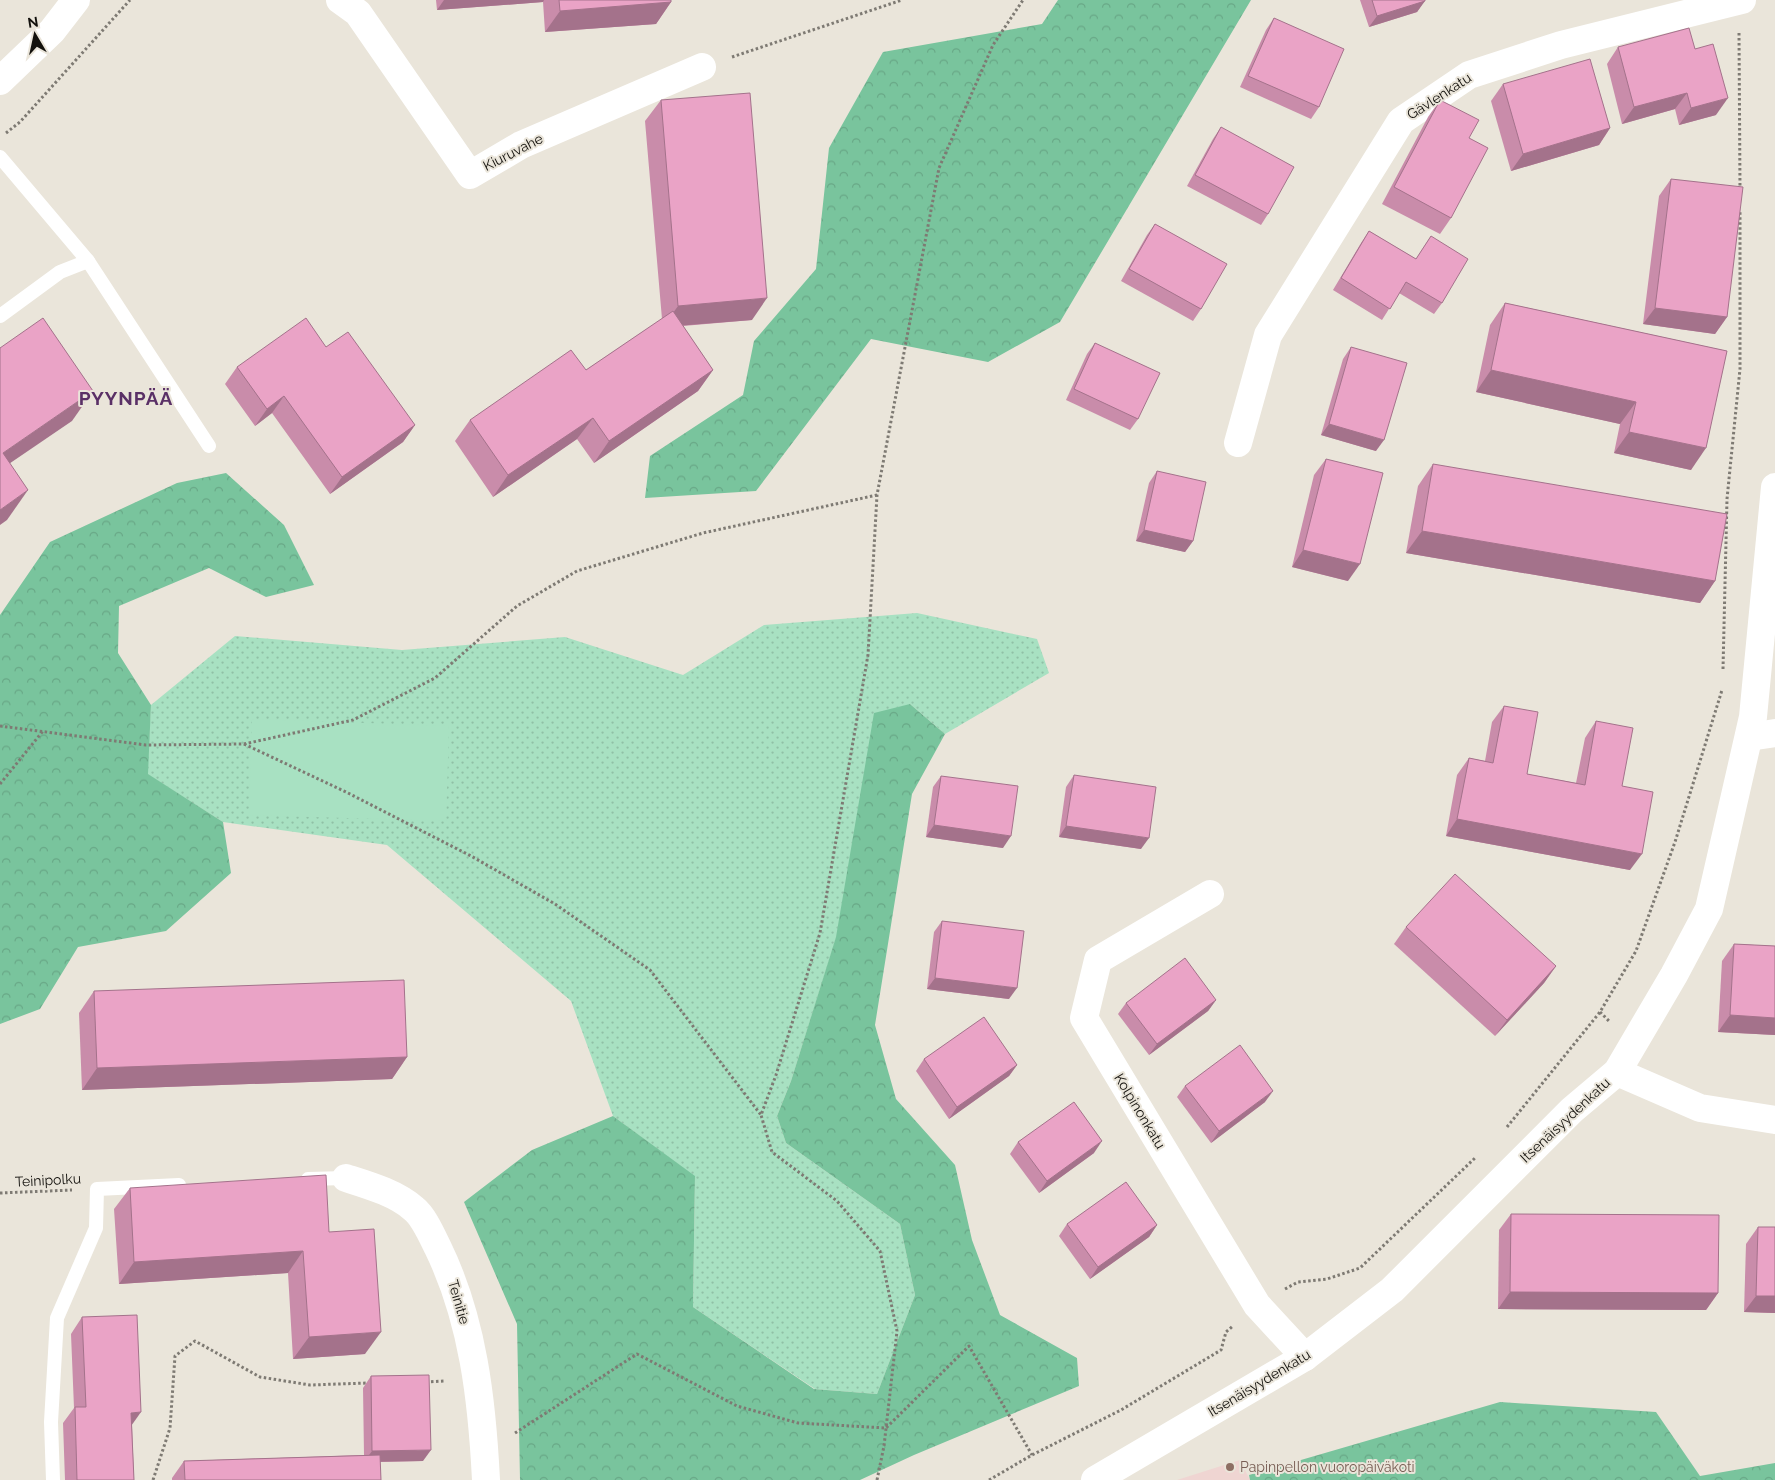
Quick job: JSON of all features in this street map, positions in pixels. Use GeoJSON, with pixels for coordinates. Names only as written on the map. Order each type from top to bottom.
{"type":"FeatureCollection","features":[{"type":"Feature","properties":{"kind":"street"},"geometry":{"type":"LineString","coordinates":[[0,81],[52,31],[76,0]]}},
{"type":"Feature","properties":{"kind":"street","name":"Kiuruvahe"},"geometry":{"type":"LineString","coordinates":[[340,0],[358,13],[470,174],[521,145],[702,67]]}},
{"type":"Feature","properties":{"kind":"street","name":"Gävlenkatu"},"geometry":{"type":"LineString","coordinates":[[1238,443],[1268,335],[1402,121],[1469,75],[1561,45],[1740,1]]}},
{"type":"Feature","properties":{"kind":"street","name":"Itsenäisyydenkatu"},"geometry":{"type":"LineString","coordinates":[[1095,1480],[1305,1357],[1392,1290],[1572,1110],[1617,1072],[1674,975],[1709,909],[1762,735],[1753,718],[1775,487]]}},
{"type":"Feature","properties":{"kind":"street","name":"Kolpinonkatu"},"geometry":{"type":"LineString","coordinates":[[1210,894],[1098,960],[1084,1018],[1257,1305],[1305,1357]]}},
{"type":"Feature","properties":{"kind":"street"},"geometry":{"type":"LineString","coordinates":[[1617,1072],[1700,1108],[1775,1120]]}},
{"type":"Feature","properties":{"kind":"street","name":"Teinitie"},"geometry":{"type":"LineString","coordinates":[[346,1178],[380,1190],[415,1209],[433,1237],[453,1277],[478,1380],[486,1480]]}},
{"type":"Feature","properties":{"kind":"lane"},"geometry":{"type":"LineString","coordinates":[[0,157],[88,261],[209,446]]}},
{"type":"Feature","properties":{"kind":"lane"},"geometry":{"type":"LineString","coordinates":[[0,316],[60,272],[88,261]]}},
{"type":"Feature","properties":{"kind":"lane"},"geometry":{"type":"LineString","coordinates":[[296,1180],[346,1178]]}},
{"type":"Feature","properties":{"kind":"lane"},"geometry":{"type":"LineString","coordinates":[[53,1480],[51,1422],[57,1318],[96,1228],[97,1189],[197,1184]]}},
{"type":"Feature","properties":{"kind":"path"},"geometry":{"type":"LineString","coordinates":[[0,138],[20,122],[130,0]]}},
{"type":"Feature","properties":{"kind":"path"},"geometry":{"type":"LineString","coordinates":[[702,67],[902,0]]}},
{"type":"Feature","properties":{"kind":"path"},"geometry":{"type":"LineString","coordinates":[[761,1115],[776,1075],[820,933],[868,655],[877,495],[939,168],[993,45],[1023,0]]}},
{"type":"Feature","properties":{"kind":"path"},"geometry":{"type":"LineString","coordinates":[[1740,1],[1740,200]]}},
{"type":"Feature","properties":{"kind":"path"},"geometry":{"type":"LineString","coordinates":[[1723,677],[1728,499],[1740,369],[1740,210]]}},
{"type":"Feature","properties":{"kind":"path"},"geometry":{"type":"LineString","coordinates":[[0,726],[146,746],[244,744],[353,720],[435,678],[517,606],[577,571],[703,533],[877,495]]}},
{"type":"Feature","properties":{"kind":"path"},"geometry":{"type":"LineString","coordinates":[[1503,1131],[1600,1012],[1636,951],[1676,842],[1722,687]]}},
{"type":"Feature","properties":{"kind":"path"},"geometry":{"type":"LineString","coordinates":[[0,784],[43,731]]}},
{"type":"Feature","properties":{"kind":"path"},"geometry":{"type":"LineString","coordinates":[[244,744],[346,792],[471,856],[555,904],[650,970],[761,1115],[772,1152],[837,1201],[880,1251],[897,1331],[886,1428],[877,1480]]}},
{"type":"Feature","properties":{"kind":"path"},"geometry":{"type":"LineString","coordinates":[[989,1480],[1032,1455],[1121,1410],[1221,1350],[1226,1332],[1257,1305],[1298,1282],[1327,1279],[1360,1268],[1482,1152]]}},
{"type":"Feature","properties":{"kind":"path","name":"Teinipolku"},"geometry":{"type":"LineString","coordinates":[[0,1193],[97,1189]]}},
{"type":"Feature","properties":{"kind":"path"},"geometry":{"type":"LineString","coordinates":[[153,1480],[170,1428],[175,1356],[195,1341],[260,1377],[310,1385],[370,1383]]}},
{"type":"Feature","properties":{"kind":"path"},"geometry":{"type":"LineString","coordinates":[[485,1452],[637,1354],[737,1406],[798,1423],[886,1428],[969,1346],[1032,1455]]}},
{"type":"Feature","properties":{"kind":"path"},"geometry":{"type":"LineString","coordinates":[[419,1382],[478,1380]]}},
{"type":"Feature","properties":{"kind":"shaded area","name":"Papinpellon vuoropäiväkoti"},"geometry":{"type":"Polygon","coordinates":[[[1240,1460],[1250,1480],[1177,1480],[1240,1460]]]}},
{"type":"Feature","properties":{"kind":"green space"},"geometry":{"type":"Polygon","coordinates":[[[1058,0],[1251,0],[1060,322],[988,362],[871,339],[756,491],[645,498],[650,456],[743,395],[754,341],[816,269],[829,148],[883,52],[1042,24],[1058,0]]]}},
{"type":"Feature","properties":{"kind":"green space"},"geometry":{"type":"Polygon","coordinates":[[[226,473],[284,525],[314,585],[266,597],[209,568],[119,606],[118,653],[151,705],[148,774],[223,822],[231,873],[166,931],[78,947],[40,1009],[0,1024],[0,615],[50,542],[177,483],[226,473]]]}},
{"type":"Feature","properties":{"kind":"green space"},"geometry":{"type":"Polygon","coordinates":[[[917,613],[1037,639],[1049,673],[945,734],[910,704],[791,1081],[777,1116],[786,1143],[900,1224],[915,1295],[877,1394],[815,1389],[693,1307],[695,1177],[613,1116],[571,1001],[387,845],[223,822],[147,774],[151,705],[235,636],[402,650],[565,637],[683,675],[764,625],[917,613]]]}},
{"type":"Feature","properties":{"kind":"green space"},"geometry":{"type":"Polygon","coordinates":[[[910,704],[945,734],[912,794],[875,1025],[896,1099],[955,1165],[972,1240],[1000,1315],[1077,1358],[1079,1386],[914,1455],[860,1480],[520,1480],[517,1324],[464,1202],[532,1150],[613,1116],[695,1176],[693,1307],[814,1389],[877,1394],[915,1295],[900,1224],[786,1143],[777,1116],[791,1081],[836,937],[874,713],[910,704]]]}},
{"type":"Feature","properties":{"kind":"green space"},"geometry":{"type":"Polygon","coordinates":[[[252,719],[449,726],[446,821],[249,815],[252,719]]]}},
{"type":"Feature","properties":{"kind":"green space"},"geometry":{"type":"Polygon","coordinates":[[[1500,1402],[1656,1412],[1700,1476],[1775,1463],[1775,1480],[1250,1480],[1249,1475],[1500,1402]]]}},
{"type":"Feature","properties":{"kind":"building"},"geometry":{"type":"Polygon","coordinates":[[[559,0],[671,0],[671,2],[560,11],[559,0]]]}},
{"type":"Feature","properties":{"kind":"building"},"geometry":{"type":"Polygon","coordinates":[[[1372,0],[1425,0],[1425,1],[1377,16],[1372,0]]]}},
{"type":"Feature","properties":{"kind":"building"},"geometry":{"type":"Polygon","coordinates":[[[1274,18],[1344,49],[1319,107],[1248,76],[1274,18]]]}},
{"type":"Feature","properties":{"kind":"building"},"geometry":{"type":"Polygon","coordinates":[[[1689,28],[1695,49],[1713,44],[1728,98],[1691,108],[1687,93],[1634,107],[1618,47],[1689,28]]]}},
{"type":"Feature","properties":{"kind":"building"},"geometry":{"type":"Polygon","coordinates":[[[1590,59],[1610,128],[1523,154],[1503,84],[1590,59]]]}},
{"type":"Feature","properties":{"kind":"building"},"geometry":{"type":"Polygon","coordinates":[[[750,93],[767,298],[678,306],[661,100],[750,93]]]}},
{"type":"Feature","properties":{"kind":"building"},"geometry":{"type":"Polygon","coordinates":[[[1440,100],[1479,120],[1469,138],[1488,148],[1451,218],[1394,187],[1440,100]]]}},
{"type":"Feature","properties":{"kind":"building"},"geometry":{"type":"Polygon","coordinates":[[[1221,127],[1294,167],[1268,214],[1195,175],[1221,127]]]}},
{"type":"Feature","properties":{"kind":"building"},"geometry":{"type":"Polygon","coordinates":[[[1671,179],[1743,187],[1727,317],[1655,308],[1671,179]]]}},
{"type":"Feature","properties":{"kind":"building"},"geometry":{"type":"Polygon","coordinates":[[[1155,224],[1227,264],[1201,309],[1129,269],[1155,224]]]}},
{"type":"Feature","properties":{"kind":"building"},"geometry":{"type":"Polygon","coordinates":[[[1369,231],[1416,259],[1431,236],[1468,259],[1442,303],[1406,282],[1390,309],[1341,278],[1369,231]]]}},
{"type":"Feature","properties":{"kind":"building"},"geometry":{"type":"Polygon","coordinates":[[[1505,303],[1727,351],[1706,448],[1629,432],[1636,402],[1491,370],[1505,303]]]}},
{"type":"Feature","properties":{"kind":"building"},"geometry":{"type":"Polygon","coordinates":[[[673,311],[713,370],[609,441],[593,418],[508,475],[470,420],[571,350],[586,370],[673,311]]]}},
{"type":"Feature","properties":{"kind":"building"},"geometry":{"type":"Polygon","coordinates":[[[43,318],[93,391],[3,453],[28,490],[0,510],[0,348],[43,318]]]}},
{"type":"Feature","properties":{"kind":"building"},"geometry":{"type":"Polygon","coordinates":[[[306,318],[326,347],[348,332],[415,425],[342,477],[284,396],[267,409],[237,367],[306,318]]]}},
{"type":"Feature","properties":{"kind":"building"},"geometry":{"type":"Polygon","coordinates":[[[1095,343],[1160,373],[1138,419],[1074,389],[1095,343]]]}},
{"type":"Feature","properties":{"kind":"building"},"geometry":{"type":"Polygon","coordinates":[[[1351,347],[1407,363],[1384,440],[1329,424],[1351,347]]]}},
{"type":"Feature","properties":{"kind":"building"},"geometry":{"type":"Polygon","coordinates":[[[1326,459],[1383,473],[1360,564],[1303,550],[1326,459]]]}},
{"type":"Feature","properties":{"kind":"building"},"geometry":{"type":"Polygon","coordinates":[[[1433,464],[1727,514],[1715,581],[1422,531],[1433,464]]]}},
{"type":"Feature","properties":{"kind":"building"},"geometry":{"type":"Polygon","coordinates":[[[1157,471],[1206,482],[1193,541],[1144,530],[1157,471]]]}},
{"type":"Feature","properties":{"kind":"building"},"geometry":{"type":"Polygon","coordinates":[[[1504,706],[1538,712],[1527,774],[1585,785],[1596,721],[1633,728],[1622,786],[1653,792],[1642,854],[1457,819],[1469,758],[1493,763],[1504,706]]]}},
{"type":"Feature","properties":{"kind":"building"},"geometry":{"type":"Polygon","coordinates":[[[1074,775],[1156,787],[1149,838],[1066,826],[1074,775]]]}},
{"type":"Feature","properties":{"kind":"building"},"geometry":{"type":"Polygon","coordinates":[[[941,776],[1018,786],[1011,836],[934,825],[941,776]]]}},
{"type":"Feature","properties":{"kind":"building"},"geometry":{"type":"Polygon","coordinates":[[[1455,874],[1556,966],[1507,1020],[1406,927],[1455,874]]]}},
{"type":"Feature","properties":{"kind":"building"},"geometry":{"type":"Polygon","coordinates":[[[942,921],[1024,931],[1017,988],[935,978],[942,921]]]}},
{"type":"Feature","properties":{"kind":"building"},"geometry":{"type":"Polygon","coordinates":[[[1734,944],[1775,946],[1775,1018],[1730,1015],[1734,944]]]}},
{"type":"Feature","properties":{"kind":"building"},"geometry":{"type":"Polygon","coordinates":[[[1185,958],[1216,1000],[1157,1044],[1126,1003],[1185,958]]]}},
{"type":"Feature","properties":{"kind":"building"},"geometry":{"type":"Polygon","coordinates":[[[404,980],[407,1057],[97,1068],[94,991],[404,980]]]}},
{"type":"Feature","properties":{"kind":"building"},"geometry":{"type":"Polygon","coordinates":[[[984,1017],[1017,1065],[957,1107],[924,1059],[984,1017]]]}},
{"type":"Feature","properties":{"kind":"building"},"geometry":{"type":"Polygon","coordinates":[[[1240,1045],[1273,1091],[1219,1131],[1185,1086],[1240,1045]]]}},
{"type":"Feature","properties":{"kind":"building"},"geometry":{"type":"Polygon","coordinates":[[[1074,1102],[1102,1141],[1047,1181],[1018,1142],[1074,1102]]]}},
{"type":"Feature","properties":{"kind":"building"},"geometry":{"type":"Polygon","coordinates":[[[326,1175],[329,1232],[374,1229],[381,1332],[309,1337],[303,1251],[134,1262],[130,1188],[326,1175]]]}},
{"type":"Feature","properties":{"kind":"building"},"geometry":{"type":"Polygon","coordinates":[[[1126,1182],[1157,1225],[1098,1267],[1067,1224],[1126,1182]]]}},
{"type":"Feature","properties":{"kind":"building"},"geometry":{"type":"Polygon","coordinates":[[[1511,1214],[1719,1215],[1718,1293],[1510,1292],[1511,1214]]]}},
{"type":"Feature","properties":{"kind":"building"},"geometry":{"type":"Polygon","coordinates":[[[1758,1227],[1775,1227],[1775,1296],[1756,1296],[1758,1227]]]}},
{"type":"Feature","properties":{"kind":"building"},"geometry":{"type":"Polygon","coordinates":[[[137,1315],[141,1412],[131,1413],[134,1480],[77,1480],[75,1407],[86,1407],[82,1317],[137,1315]]]}},
{"type":"Feature","properties":{"kind":"building"},"geometry":{"type":"Polygon","coordinates":[[[429,1375],[431,1450],[372,1451],[371,1376],[429,1375]]]}},
{"type":"Feature","properties":{"kind":"building"},"geometry":{"type":"Polygon","coordinates":[[[380,1455],[381,1480],[185,1480],[184,1461],[380,1455]]]}},
{"type":"Feature","properties":{"kind":"place","name":"Papinpellon vuoropäiväkoti"},"geometry":{"type":"Point","coordinates":[1230,1467]}},
{"type":"Feature","properties":{"kind":"district","name":"PYYNPÄÄ"},"geometry":{"type":"Point","coordinates":[126,398]}}]}
